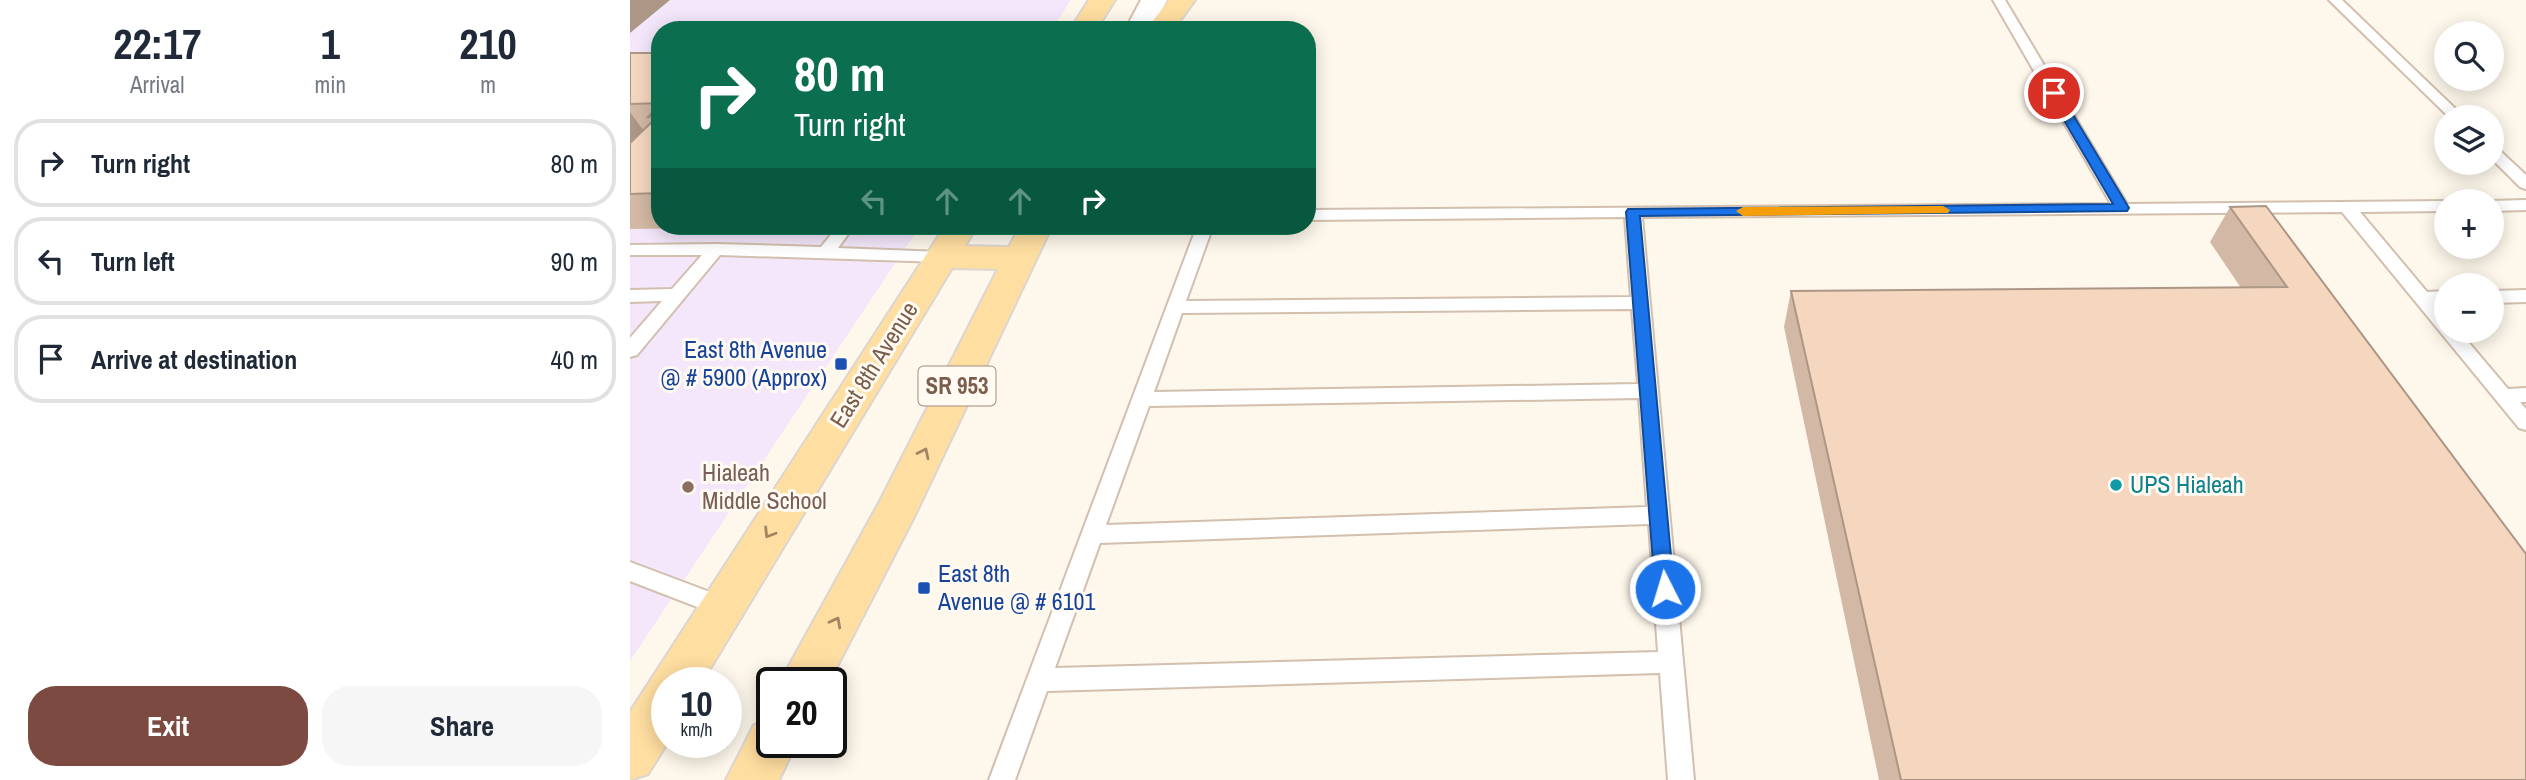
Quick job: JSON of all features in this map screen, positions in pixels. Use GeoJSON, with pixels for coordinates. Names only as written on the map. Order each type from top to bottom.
{"type":"FeatureCollection","features":[{"type":"Feature","properties":{"kind":"main road"},"geometry":{"type":"LineString","coordinates":[[1089,21],[1102,0]]}},
{"type":"Feature","properties":{"kind":"main road"},"geometry":{"type":"LineString","coordinates":[[1143,21],[1154,0]]}},
{"type":"Feature","properties":{"kind":"main road"},"geometry":{"type":"LineString","coordinates":[[1166,21],[1182,0]]}},
{"type":"Feature","properties":{"kind":"main road"},"geometry":{"type":"LineString","coordinates":[[952,241],[1028,242]]}},
{"type":"Feature","properties":{"kind":"main road","name":"East 8th Avenue"},"geometry":{"type":"LineString","coordinates":[[685,667],[952,241]]}},
{"type":"Feature","properties":{"kind":"main road","name":"SR 953"},"geometry":{"type":"LineString","coordinates":[[812,667],[894,515],[1028,242]]}},
{"type":"Feature","properties":{"kind":"main road"},"geometry":{"type":"LineString","coordinates":[[630,757],[651,724]]}},
{"type":"Feature","properties":{"kind":"main road"},"geometry":{"type":"LineString","coordinates":[[752,780],[764,758]]}},
{"type":"Feature","properties":{"kind":"lane"},"geometry":{"type":"LineString","coordinates":[[2000,0],[2122,208]]}},
{"type":"Feature","properties":{"kind":"lane"},"geometry":{"type":"LineString","coordinates":[[2335,0],[2444,105]]}},
{"type":"Feature","properties":{"kind":"lane"},"geometry":{"type":"LineString","coordinates":[[2504,163],[2526,184]]}},
{"type":"Feature","properties":{"kind":"lane"},"geometry":{"type":"LineString","coordinates":[[2504,206],[2526,205]]}},
{"type":"Feature","properties":{"kind":"lane"},"geometry":{"type":"LineString","coordinates":[[1316,215],[2434,206]]}},
{"type":"Feature","properties":{"kind":"lane"},"geometry":{"type":"LineString","coordinates":[[2347,207],[2434,312]]}},
{"type":"Feature","properties":{"kind":"lane"},"geometry":{"type":"LineString","coordinates":[[1633,212],[1681,780]]}},
{"type":"Feature","properties":{"kind":"lane"},"geometry":{"type":"LineString","coordinates":[[825,253],[839,235]]}},
{"type":"Feature","properties":{"kind":"lane"},"geometry":{"type":"LineString","coordinates":[[1002,780],[1202,235]]}},
{"type":"Feature","properties":{"kind":"lane"},"geometry":{"type":"LineString","coordinates":[[630,250],[716,249],[825,253],[952,241]]}},
{"type":"Feature","properties":{"kind":"lane"},"geometry":{"type":"LineString","coordinates":[[630,350],[716,249]]}},
{"type":"Feature","properties":{"kind":"lane"},"geometry":{"type":"LineString","coordinates":[[630,296],[677,295]]}},
{"type":"Feature","properties":{"kind":"lane"},"geometry":{"type":"LineString","coordinates":[[2504,297],[2526,296]]}},
{"type":"Feature","properties":{"kind":"lane"},"geometry":{"type":"LineString","coordinates":[[2422,298],[2434,298]]}},
{"type":"Feature","properties":{"kind":"lane"},"geometry":{"type":"LineString","coordinates":[[1175,307],[1640,303]]}},
{"type":"Feature","properties":{"kind":"lane"},"geometry":{"type":"LineString","coordinates":[[2459,343],[2526,423]]}},
{"type":"Feature","properties":{"kind":"lane"},"geometry":{"type":"LineString","coordinates":[[1142,400],[1648,391]]}},
{"type":"Feature","properties":{"kind":"lane"},"geometry":{"type":"LineString","coordinates":[[2503,396],[2526,396]]}},
{"type":"Feature","properties":{"kind":"lane"},"geometry":{"type":"LineString","coordinates":[[1092,534],[1658,515]]}},
{"type":"Feature","properties":{"kind":"lane"},"geometry":{"type":"LineString","coordinates":[[630,571],[723,607]]}},
{"type":"Feature","properties":{"kind":"lane"},"geometry":{"type":"LineString","coordinates":[[1039,680],[1671,662]]}},
{"type":"Feature","properties":{"kind":"shaded area"},"geometry":{"type":"Polygon","coordinates":[[[630,0],[1071,0],[1057,21],[651,21],[651,235],[914,235],[630,661],[630,0]]]}},
{"type":"Feature","properties":{"kind":"building"},"geometry":{"type":"Polygon","coordinates":[[[630,53],[651,53],[651,103],[630,104],[630,53]]]}},
{"type":"Feature","properties":{"kind":"building"},"geometry":{"type":"Polygon","coordinates":[[[651,123],[651,193],[630,194],[630,143],[651,123]]]}},
{"type":"Feature","properties":{"kind":"building","name":"UPS Hialeah"},"geometry":{"type":"Polygon","coordinates":[[[2266,206],[2526,554],[2526,780],[1901,780],[1791,291],[2287,287],[2230,207],[2266,206]]]}},
{"type":"Feature","properties":{"kind":"slow traffic"},"geometry":{"type":"LineString","coordinates":[[1743,211],[1943,210]]}},
{"type":"Feature","properties":{"kind":"place","name":"East 8th Avenue @ # 5900 (Approx)"},"geometry":{"type":"Point","coordinates":[841,364]}},
{"type":"Feature","properties":{"kind":"place","name":"UPS Hialeah"},"geometry":{"type":"Point","coordinates":[2116,485]}},
{"type":"Feature","properties":{"kind":"place","name":"Hialeah Middle School"},"geometry":{"type":"Point","coordinates":[688,487]}},
{"type":"Feature","properties":{"kind":"place","name":"East 8th Avenue @ # 6101"},"geometry":{"type":"Point","coordinates":[924,588]}},
{"type":"Feature","properties":{"kind":"route"},"geometry":{"type":"LineString","coordinates":[[1665,589],[1633,212],[2122,208],[2054,93]]}}]}
